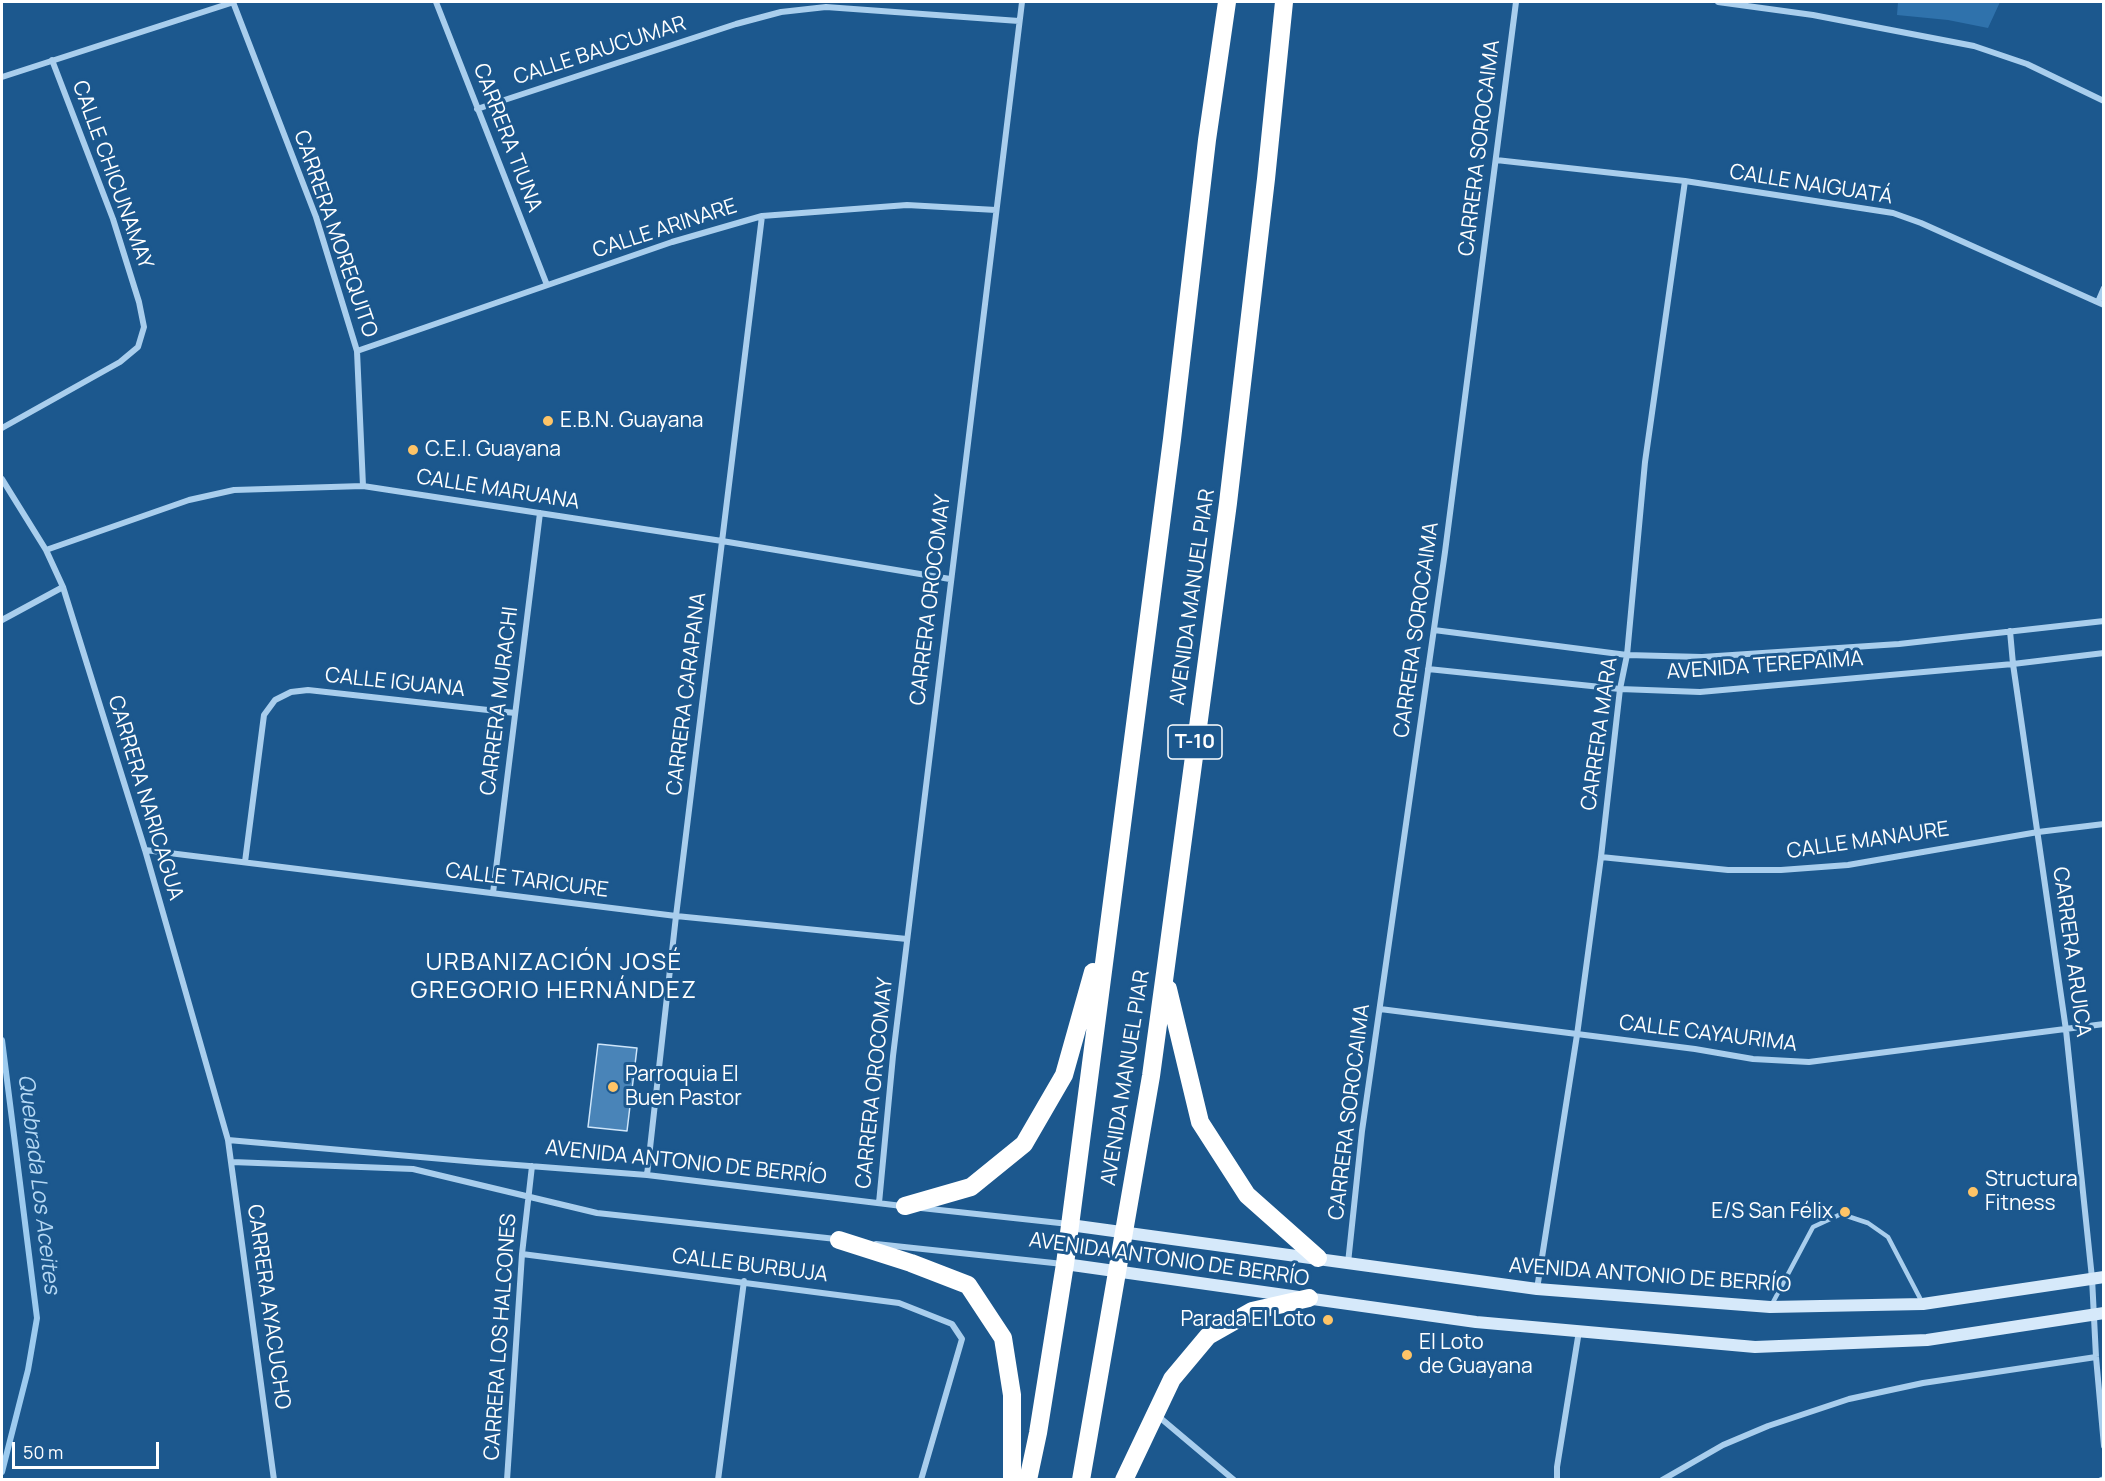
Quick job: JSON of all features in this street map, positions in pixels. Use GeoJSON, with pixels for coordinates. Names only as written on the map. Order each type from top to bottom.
{"type":"FeatureCollection","features":[{"type":"Feature","properties":{"kind":"highway","name":"AVENIDA MANUEL PIAR"},"geometry":{"type":"LineString","coordinates":[[1028,1479],[1046,1389],[1065,1264],[1172,439],[1207,140],[1227,2]]}},
{"type":"Feature","properties":{"kind":"highway","name":"AVENIDA MANUEL PIAR"},"geometry":{"type":"LineString","coordinates":[[1081,1479],[1151,1076],[1228,503],[1284,2]]}},
{"type":"Feature","properties":{"kind":"highway"},"geometry":{"type":"LineString","coordinates":[[905,1206],[971,1187],[1024,1144],[1064,1075],[1107,930]]}},
{"type":"Feature","properties":{"kind":"highway"},"geometry":{"type":"LineString","coordinates":[[1165,973],[1200,1122],[1247,1196],[1318,1258]]}},
{"type":"Feature","properties":{"kind":"highway"},"geometry":{"type":"LineString","coordinates":[[839,1240],[911,1263],[968,1285],[1003,1338],[1012,1395],[1012,1479]]}},
{"type":"Feature","properties":{"kind":"highway"},"geometry":{"type":"LineString","coordinates":[[1124,1479],[1172,1379],[1208,1336],[1252,1311],[1309,1298]]}},
{"type":"Feature","properties":{"kind":"street"},"geometry":{"type":"LineString","coordinates":[[2,77],[233,2]]}},
{"type":"Feature","properties":{"kind":"street","name":"CARRERA MOREQUITO"},"geometry":{"type":"LineString","coordinates":[[233,2],[316,217],[357,351],[363,486]]}},
{"type":"Feature","properties":{"kind":"street","name":"CARRERA TIUNA"},"geometry":{"type":"LineString","coordinates":[[436,2],[547,285]]}},
{"type":"Feature","properties":{"kind":"street","name":"CARRERA OROCOMAY"},"geometry":{"type":"LineString","coordinates":[[879,1203],[893,1056],[1022,2]]}},
{"type":"Feature","properties":{"kind":"street","name":"CARRERA SOROCAIMA"},"geometry":{"type":"LineString","coordinates":[[1348,1263],[1362,1131],[1434,630],[1516,2]]}},
{"type":"Feature","properties":{"kind":"street"},"geometry":{"type":"LineString","coordinates":[[1718,2],[1813,15],[1974,46],[2027,64],[2103,101]]}},
{"type":"Feature","properties":{"kind":"street","name":"CALLE BAUCUMAR"},"geometry":{"type":"LineString","coordinates":[[477,109],[736,24],[781,12],[826,7],[1019,21]]}},
{"type":"Feature","properties":{"kind":"street","name":"CALLE CHICUNAMAY"},"geometry":{"type":"LineString","coordinates":[[2,428],[120,362],[138,347],[144,327],[139,302],[113,219],[52,60]]}},
{"type":"Feature","properties":{"kind":"street","name":"CALLE NAIGUATÁ"},"geometry":{"type":"LineString","coordinates":[[1496,160],[1685,181],[1893,213],[1921,223],[2101,303]]}},
{"type":"Feature","properties":{"kind":"street","name":"CARRERA MARA"},"geometry":{"type":"LineString","coordinates":[[1537,1289],[1577,1035],[1601,857],[1620,689],[1627,655],[1645,462],[1685,181]]}},
{"type":"Feature","properties":{"kind":"street","name":"CALLE ARINARE"},"geometry":{"type":"LineString","coordinates":[[357,351],[672,242],[762,216],[907,205],[996,210]]}},
{"type":"Feature","properties":{"kind":"street","name":"CARRERA CARAPANA"},"geometry":{"type":"LineString","coordinates":[[647,1175],[676,915],[762,216]]}},
{"type":"Feature","properties":{"kind":"street"},"geometry":{"type":"LineString","coordinates":[[2101,303],[2103,288]]}},
{"type":"Feature","properties":{"kind":"street","name":"CARRERA NARICAGUA"},"geometry":{"type":"LineString","coordinates":[[2,479],[46,550],[63,587],[145,850],[228,1140]]}},
{"type":"Feature","properties":{"kind":"street","name":"CALLE MARUANA"},"geometry":{"type":"LineString","coordinates":[[46,550],[189,500],[234,490],[363,486],[722,541],[950,579]]}},
{"type":"Feature","properties":{"kind":"street","name":"CARRERA MURACHI"},"geometry":{"type":"LineString","coordinates":[[493,893],[540,513]]}},
{"type":"Feature","properties":{"kind":"street"},"geometry":{"type":"LineString","coordinates":[[2,620],[63,587]]}},
{"type":"Feature","properties":{"kind":"street","name":"AVENIDA TEREPAIMA"},"geometry":{"type":"LineString","coordinates":[[1434,630],[1627,655],[1702,657],[1899,644],[2103,621]]}},
{"type":"Feature","properties":{"kind":"street","name":"CARRERA ARUICA"},"geometry":{"type":"LineString","coordinates":[[2010,631],[2098,1278],[2096,1357],[2103,1446]]}},
{"type":"Feature","properties":{"kind":"street","name":"AVENIDA TEREPAIMA"},"geometry":{"type":"LineString","coordinates":[[1428,669],[1620,689],[1700,692],[2013,664],[2103,653]]}},
{"type":"Feature","properties":{"kind":"street","name":"CALLE IGUANA"},"geometry":{"type":"LineString","coordinates":[[245,862],[264,715],[275,700],[291,692],[308,690],[515,713]]}},
{"type":"Feature","properties":{"kind":"street","name":"CALLE MANAURE"},"geometry":{"type":"LineString","coordinates":[[1601,857],[1728,870],[1781,870],[1848,865],[2038,832],[2103,824]]}},
{"type":"Feature","properties":{"kind":"street","name":"CALLE TARICURE"},"geometry":{"type":"LineString","coordinates":[[145,850],[676,915],[907,939]]}},
{"type":"Feature","properties":{"kind":"street","name":"CALLE CAYAURIMA"},"geometry":{"type":"LineString","coordinates":[[1380,1009],[1695,1049],[1753,1059],[1809,1062],[2103,1024]]}},
{"type":"Feature","properties":{"kind":"street","name":"CARRERA AYACUCHO"},"geometry":{"type":"LineString","coordinates":[[228,1140],[274,1479]]}},
{"type":"Feature","properties":{"kind":"street","name":"AVENIDA ANTONIO DE BERRÍO"},"geometry":{"type":"LineString","coordinates":[[228,1140],[647,1175],[1070,1224],[1537,1289],[1770,1307],[1923,1304],[2098,1278]]}},
{"type":"Feature","properties":{"kind":"street","name":"AVENIDA ANTONIO DE BERRÍO"},"geometry":{"type":"LineString","coordinates":[[232,1162],[412,1169],[597,1213],[1065,1264],[1476,1322],[1755,1347],[1927,1340],[2098,1314]]}},
{"type":"Feature","properties":{"kind":"street","name":"CARRERA LOS HALCONES"},"geometry":{"type":"LineString","coordinates":[[507,1479],[522,1254],[532,1166]]}},
{"type":"Feature","properties":{"kind":"street","name":"CALLE BURBUJA"},"geometry":{"type":"LineString","coordinates":[[522,1254],[744,1281],[899,1303],[952,1324],[962,1339],[921,1479]]}},
{"type":"Feature","properties":{"kind":"street"},"geometry":{"type":"LineString","coordinates":[[718,1479],[744,1281]]}},
{"type":"Feature","properties":{"kind":"street"},"geometry":{"type":"LineString","coordinates":[[1557,1479],[1557,1467],[1580,1331]]}},
{"type":"Feature","properties":{"kind":"street"},"geometry":{"type":"LineString","coordinates":[[1662,1479],[1723,1445],[1768,1426],[1849,1399],[1923,1383],[2096,1357]]}},
{"type":"Feature","properties":{"kind":"street"},"geometry":{"type":"LineString","coordinates":[[1155,1414],[1234,1479]]}},
{"type":"Feature","properties":{"kind":"lane"},"geometry":{"type":"LineString","coordinates":[[1770,1307],[1813,1227],[1841,1214],[1868,1223],[1888,1237],[1923,1304]]}},
{"type":"Feature","properties":{"kind":"shaded area"},"geometry":{"type":"Polygon","coordinates":[[[1898,2],[2000,2],[1988,28],[1948,20],[1897,15],[1898,2]]]}},
{"type":"Feature","properties":{"kind":"building","name":"Parroquia El Buen Pastor"},"geometry":{"type":"Polygon","coordinates":[[[598,1044],[637,1048],[627,1131],[588,1127],[598,1044]]]}},
{"type":"Feature","properties":{"kind":"waterway","name":"Quebrada Los Aceites"},"geometry":{"type":"LineString","coordinates":[[2,1040],[37,1318],[28,1370],[2,1472]]}},
{"type":"Feature","properties":{"kind":"place","name":"E.B.N. Guayana"},"geometry":{"type":"Point","coordinates":[548,421]}},
{"type":"Feature","properties":{"kind":"place","name":"C.E.I. Guayana"},"geometry":{"type":"Point","coordinates":[413,450]}},
{"type":"Feature","properties":{"kind":"place","name":"Parroquia El Buen Pastor"},"geometry":{"type":"Point","coordinates":[613,1087]}},
{"type":"Feature","properties":{"kind":"place","name":"Structura Fitness"},"geometry":{"type":"Point","coordinates":[1973,1192]}},
{"type":"Feature","properties":{"kind":"place","name":"E/S San Félix"},"geometry":{"type":"Point","coordinates":[1845,1212]}},
{"type":"Feature","properties":{"kind":"place","name":"Parada El Loto"},"geometry":{"type":"Point","coordinates":[1328,1320]}},
{"type":"Feature","properties":{"kind":"place","name":"El Loto de Guayana"},"geometry":{"type":"Point","coordinates":[1407,1355]}},
{"type":"Feature","properties":{"kind":"district","name":"URBANIZACIÓN JOSÉ GREGORIO HERNÁNDEZ"},"geometry":{"type":"Point","coordinates":[554,977]}}]}
